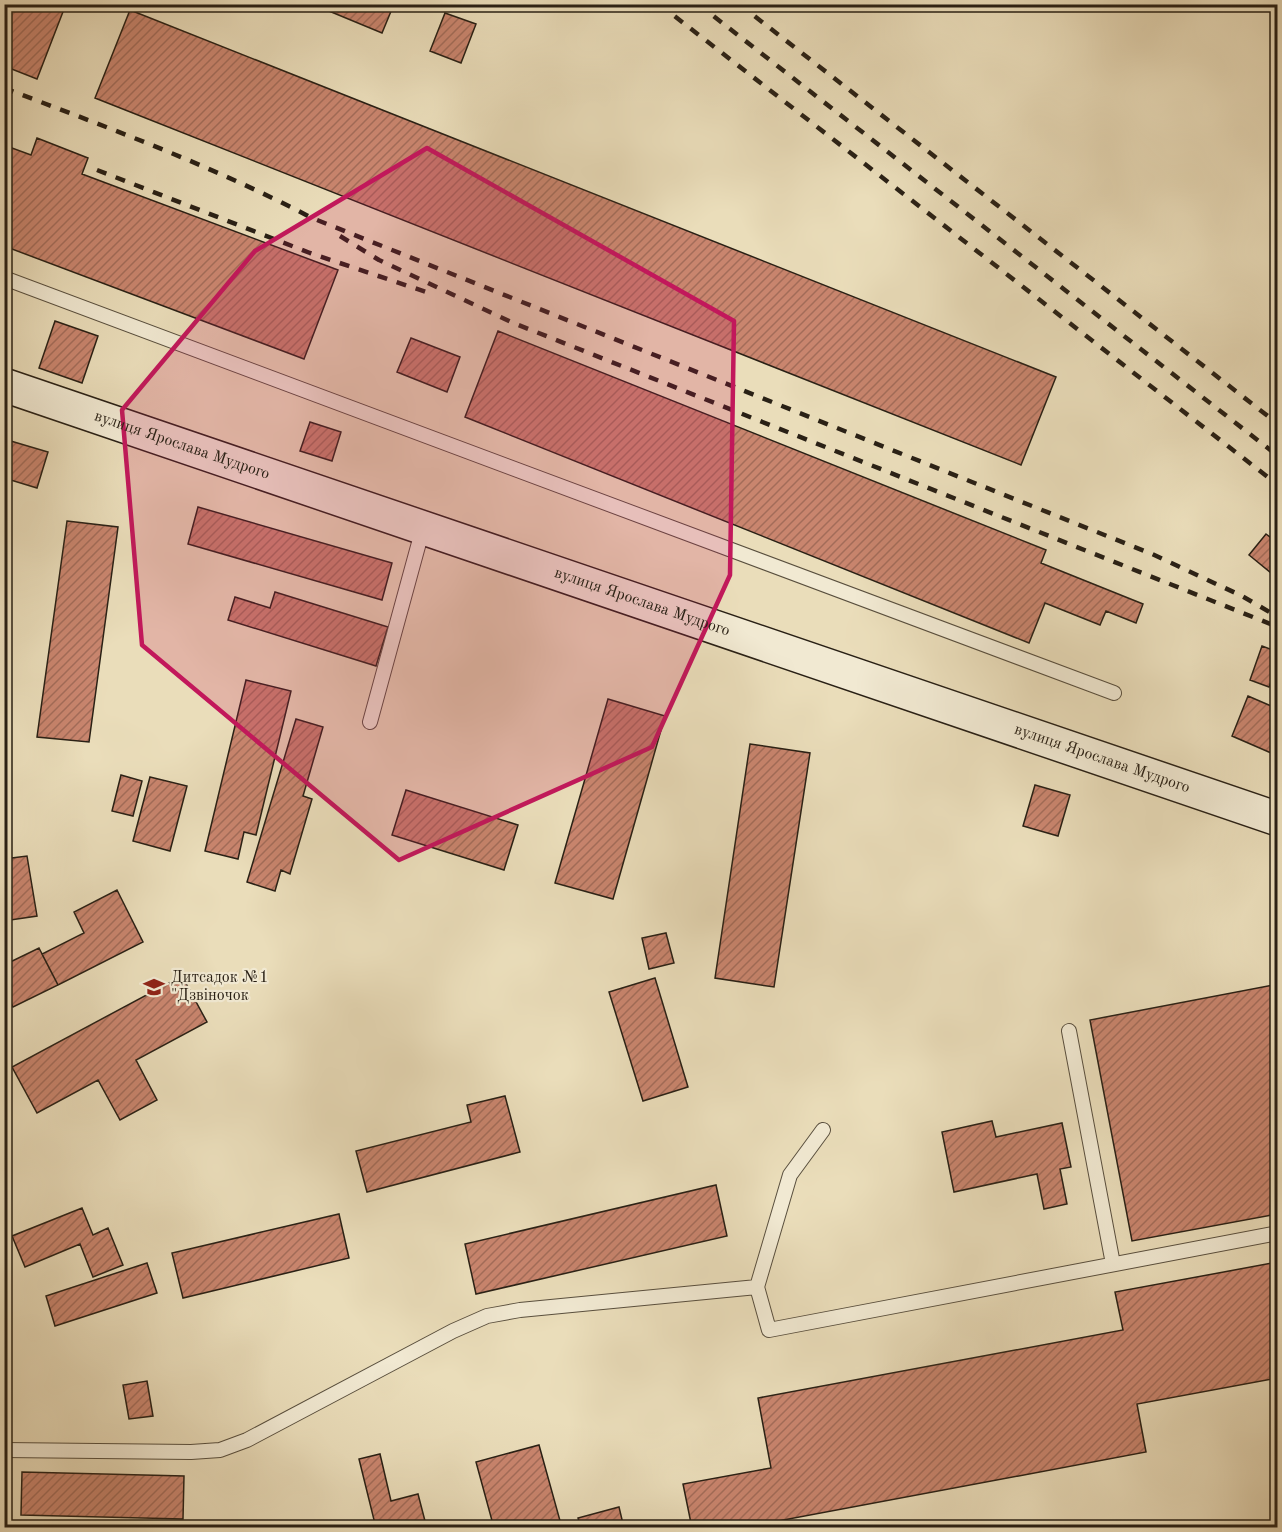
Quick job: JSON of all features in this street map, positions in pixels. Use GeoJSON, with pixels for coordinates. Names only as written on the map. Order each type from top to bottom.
{"type":"FeatureCollection","features":[{"type":"Feature","properties":{"kind":"street","name":"вулиця Ярослава Мудрого"},"geometry":{"type":"LineString","coordinates":[[4,385],[1278,819]]}},
{"type":"Feature","properties":{"kind":"lane"},"geometry":{"type":"LineString","coordinates":[[4,278],[1114,693]]}},
{"type":"Feature","properties":{"kind":"lane"},"geometry":{"type":"LineString","coordinates":[[370,722],[423,528]]}},
{"type":"Feature","properties":{"kind":"lane"},"geometry":{"type":"LineString","coordinates":[[1069,1031],[1113,1264]]}},
{"type":"Feature","properties":{"kind":"lane"},"geometry":{"type":"LineString","coordinates":[[823,1130],[790,1175],[757,1287],[769,1330],[1278,1233]]}},
{"type":"Feature","properties":{"kind":"lane"},"geometry":{"type":"LineString","coordinates":[[4,1450],[191,1452],[220,1450],[247,1440],[453,1331],[487,1316],[520,1310],[757,1287]]}},
{"type":"Feature","properties":{"kind":"highlighted area"},"geometry":{"type":"Polygon","coordinates":[[[427,148],[734,321],[730,575],[652,747],[399,860],[142,645],[122,410],[255,251],[427,148]]]}},
{"type":"Feature","properties":{"kind":"building"},"geometry":{"type":"Polygon","coordinates":[[[4,4],[66,4],[37,79],[4,66],[4,4]]]}},
{"type":"Feature","properties":{"kind":"building"},"geometry":{"type":"Polygon","coordinates":[[[312,4],[394,4],[382,33],[312,4]]]}},
{"type":"Feature","properties":{"kind":"building"},"geometry":{"type":"Polygon","coordinates":[[[130,10],[1056,377],[1021,465],[95,98],[130,10]]]}},
{"type":"Feature","properties":{"kind":"building"},"geometry":{"type":"Polygon","coordinates":[[[445,13],[476,24],[461,63],[430,51],[445,13]]]}},
{"type":"Feature","properties":{"kind":"building"},"geometry":{"type":"Polygon","coordinates":[[[37,138],[88,158],[82,174],[338,270],[304,359],[4,246],[4,145],[31,155],[37,138]]]}},
{"type":"Feature","properties":{"kind":"building"},"geometry":{"type":"Polygon","coordinates":[[[55,321],[98,336],[82,383],[39,368],[55,321]]]}},
{"type":"Feature","properties":{"kind":"building"},"geometry":{"type":"Polygon","coordinates":[[[498,331],[1046,550],[1041,563],[1143,604],[1136,623],[1106,611],[1100,625],[1045,603],[1029,643],[465,417],[498,331]]]}},
{"type":"Feature","properties":{"kind":"building"},"geometry":{"type":"Polygon","coordinates":[[[411,338],[460,357],[447,392],[397,372],[411,338]]]}},
{"type":"Feature","properties":{"kind":"building"},"geometry":{"type":"Polygon","coordinates":[[[310,422],[341,432],[332,461],[300,451],[310,422]]]}},
{"type":"Feature","properties":{"kind":"building"},"geometry":{"type":"Polygon","coordinates":[[[4,439],[48,452],[37,488],[4,478],[4,439]]]}},
{"type":"Feature","properties":{"kind":"building"},"geometry":{"type":"Polygon","coordinates":[[[198,507],[392,563],[382,600],[188,544],[198,507]]]}},
{"type":"Feature","properties":{"kind":"building"},"geometry":{"type":"Polygon","coordinates":[[[67,521],[118,527],[89,742],[37,737],[67,521]]]}},
{"type":"Feature","properties":{"kind":"building"},"geometry":{"type":"Polygon","coordinates":[[[1266,534],[1278,543],[1276,577],[1249,555],[1266,534]]]}},
{"type":"Feature","properties":{"kind":"building"},"geometry":{"type":"Polygon","coordinates":[[[275,592],[388,627],[376,666],[228,620],[235,597],[270,608],[275,592]]]}},
{"type":"Feature","properties":{"kind":"building"},"geometry":{"type":"Polygon","coordinates":[[[1262,646],[1278,652],[1278,665],[1269,687],[1250,680],[1262,646]]]}},
{"type":"Feature","properties":{"kind":"building"},"geometry":{"type":"Polygon","coordinates":[[[246,680],[291,691],[256,835],[244,832],[238,859],[205,851],[246,680]]]}},
{"type":"Feature","properties":{"kind":"building"},"geometry":{"type":"Polygon","coordinates":[[[1248,696],[1278,709],[1278,756],[1232,736],[1248,696]]]}},
{"type":"Feature","properties":{"kind":"building"},"geometry":{"type":"Polygon","coordinates":[[[608,699],[665,716],[613,899],[555,883],[608,699]]]}},
{"type":"Feature","properties":{"kind":"building"},"geometry":{"type":"Polygon","coordinates":[[[296,719],[323,727],[303,796],[312,799],[290,874],[281,870],[275,891],[247,882],[296,719]]]}},
{"type":"Feature","properties":{"kind":"building"},"geometry":{"type":"Polygon","coordinates":[[[750,744],[810,753],[774,987],[715,978],[750,744]]]}},
{"type":"Feature","properties":{"kind":"building"},"geometry":{"type":"Polygon","coordinates":[[[121,775],[142,781],[133,816],[112,811],[121,775]]]}},
{"type":"Feature","properties":{"kind":"building"},"geometry":{"type":"Polygon","coordinates":[[[150,777],[187,786],[170,851],[133,841],[150,777]]]}},
{"type":"Feature","properties":{"kind":"building"},"geometry":{"type":"Polygon","coordinates":[[[1035,785],[1070,795],[1058,836],[1023,826],[1035,785]]]}},
{"type":"Feature","properties":{"kind":"building"},"geometry":{"type":"Polygon","coordinates":[[[406,790],[518,825],[504,870],[392,835],[406,790]]]}},
{"type":"Feature","properties":{"kind":"building"},"geometry":{"type":"Polygon","coordinates":[[[27,856],[37,916],[4,921],[4,859],[27,856]]]}},
{"type":"Feature","properties":{"kind":"building"},"geometry":{"type":"Polygon","coordinates":[[[117,890],[143,942],[58,985],[42,954],[84,933],[74,912],[117,890]]]}},
{"type":"Feature","properties":{"kind":"building"},"geometry":{"type":"Polygon","coordinates":[[[666,933],[674,963],[649,969],[642,938],[666,933]]]}},
{"type":"Feature","properties":{"kind":"building"},"geometry":{"type":"Polygon","coordinates":[[[39,948],[58,985],[13,1007],[4,990],[4,965],[39,948]]]}},
{"type":"Feature","properties":{"kind":"building"},"geometry":{"type":"Polygon","coordinates":[[[182,976],[207,1022],[136,1060],[157,1100],[120,1120],[98,1080],[37,1113],[12,1067],[182,976]]]}},
{"type":"Feature","properties":{"kind":"building"},"geometry":{"type":"Polygon","coordinates":[[[655,978],[688,1087],[643,1101],[609,992],[655,978]]]}},
{"type":"Feature","properties":{"kind":"building"},"geometry":{"type":"Polygon","coordinates":[[[1278,984],[1278,1214],[1132,1241],[1090,1020],[1278,984]]]}},
{"type":"Feature","properties":{"kind":"building"},"geometry":{"type":"Polygon","coordinates":[[[505,1096],[520,1152],[367,1192],[356,1151],[471,1122],[467,1105],[505,1096]]]}},
{"type":"Feature","properties":{"kind":"building"},"geometry":{"type":"Polygon","coordinates":[[[992,1121],[996,1137],[1062,1123],[1071,1167],[1060,1169],[1067,1204],[1044,1209],[1037,1174],[954,1192],[942,1132],[992,1121]]]}},
{"type":"Feature","properties":{"kind":"building"},"geometry":{"type":"Polygon","coordinates":[[[716,1185],[727,1236],[476,1294],[465,1244],[716,1185]]]}},
{"type":"Feature","properties":{"kind":"building"},"geometry":{"type":"Polygon","coordinates":[[[82,1208],[93,1235],[108,1228],[123,1265],[93,1277],[80,1244],[25,1267],[12,1236],[82,1208]]]}},
{"type":"Feature","properties":{"kind":"building"},"geometry":{"type":"Polygon","coordinates":[[[339,1214],[349,1258],[183,1298],[172,1253],[339,1214]]]}},
{"type":"Feature","properties":{"kind":"building"},"geometry":{"type":"Polygon","coordinates":[[[1278,1262],[1278,1378],[1137,1404],[1146,1452],[741,1528],[692,1528],[683,1484],[771,1468],[758,1398],[1123,1330],[1115,1292],[1278,1262]]]}},
{"type":"Feature","properties":{"kind":"building"},"geometry":{"type":"Polygon","coordinates":[[[147,1263],[157,1293],[55,1326],[46,1296],[147,1263]]]}},
{"type":"Feature","properties":{"kind":"building"},"geometry":{"type":"Polygon","coordinates":[[[147,1381],[153,1416],[129,1419],[123,1385],[147,1381]]]}},
{"type":"Feature","properties":{"kind":"building"},"geometry":{"type":"Polygon","coordinates":[[[539,1445],[562,1528],[494,1528],[476,1462],[539,1445]]]}},
{"type":"Feature","properties":{"kind":"building"},"geometry":{"type":"Polygon","coordinates":[[[380,1454],[391,1501],[418,1494],[425,1521],[397,1528],[376,1528],[359,1459],[380,1454]]]}},
{"type":"Feature","properties":{"kind":"building"},"geometry":{"type":"Polygon","coordinates":[[[22,1472],[184,1476],[183,1519],[21,1515],[22,1472]]]}},
{"type":"Feature","properties":{"kind":"building"},"geometry":{"type":"Polygon","coordinates":[[[619,1507],[624,1528],[581,1528],[578,1518],[619,1507]]]}},
{"type":"Feature","properties":{"kind":"railway"},"geometry":{"type":"LineString","coordinates":[[659,4],[1278,485]]}},
{"type":"Feature","properties":{"kind":"railway"},"geometry":{"type":"LineString","coordinates":[[698,4],[1278,456]]}},
{"type":"Feature","properties":{"kind":"railway"},"geometry":{"type":"LineString","coordinates":[[739,4],[1278,424]]}},
{"type":"Feature","properties":{"kind":"railway"},"geometry":{"type":"LineString","coordinates":[[4,88],[237,181],[312,218],[1152,554],[1242,596],[1278,617]]}},
{"type":"Feature","properties":{"kind":"railway"},"geometry":{"type":"LineString","coordinates":[[97,170],[310,253],[432,294]]}},
{"type":"Feature","properties":{"kind":"railway"},"geometry":{"type":"LineString","coordinates":[[340,236],[379,260],[511,322],[1278,627]]}},
{"type":"Feature","properties":{"kind":"place","name":"Дитсадок №1 \"Дзвіночок"},"geometry":{"type":"Point","coordinates":[154,987]}}]}
